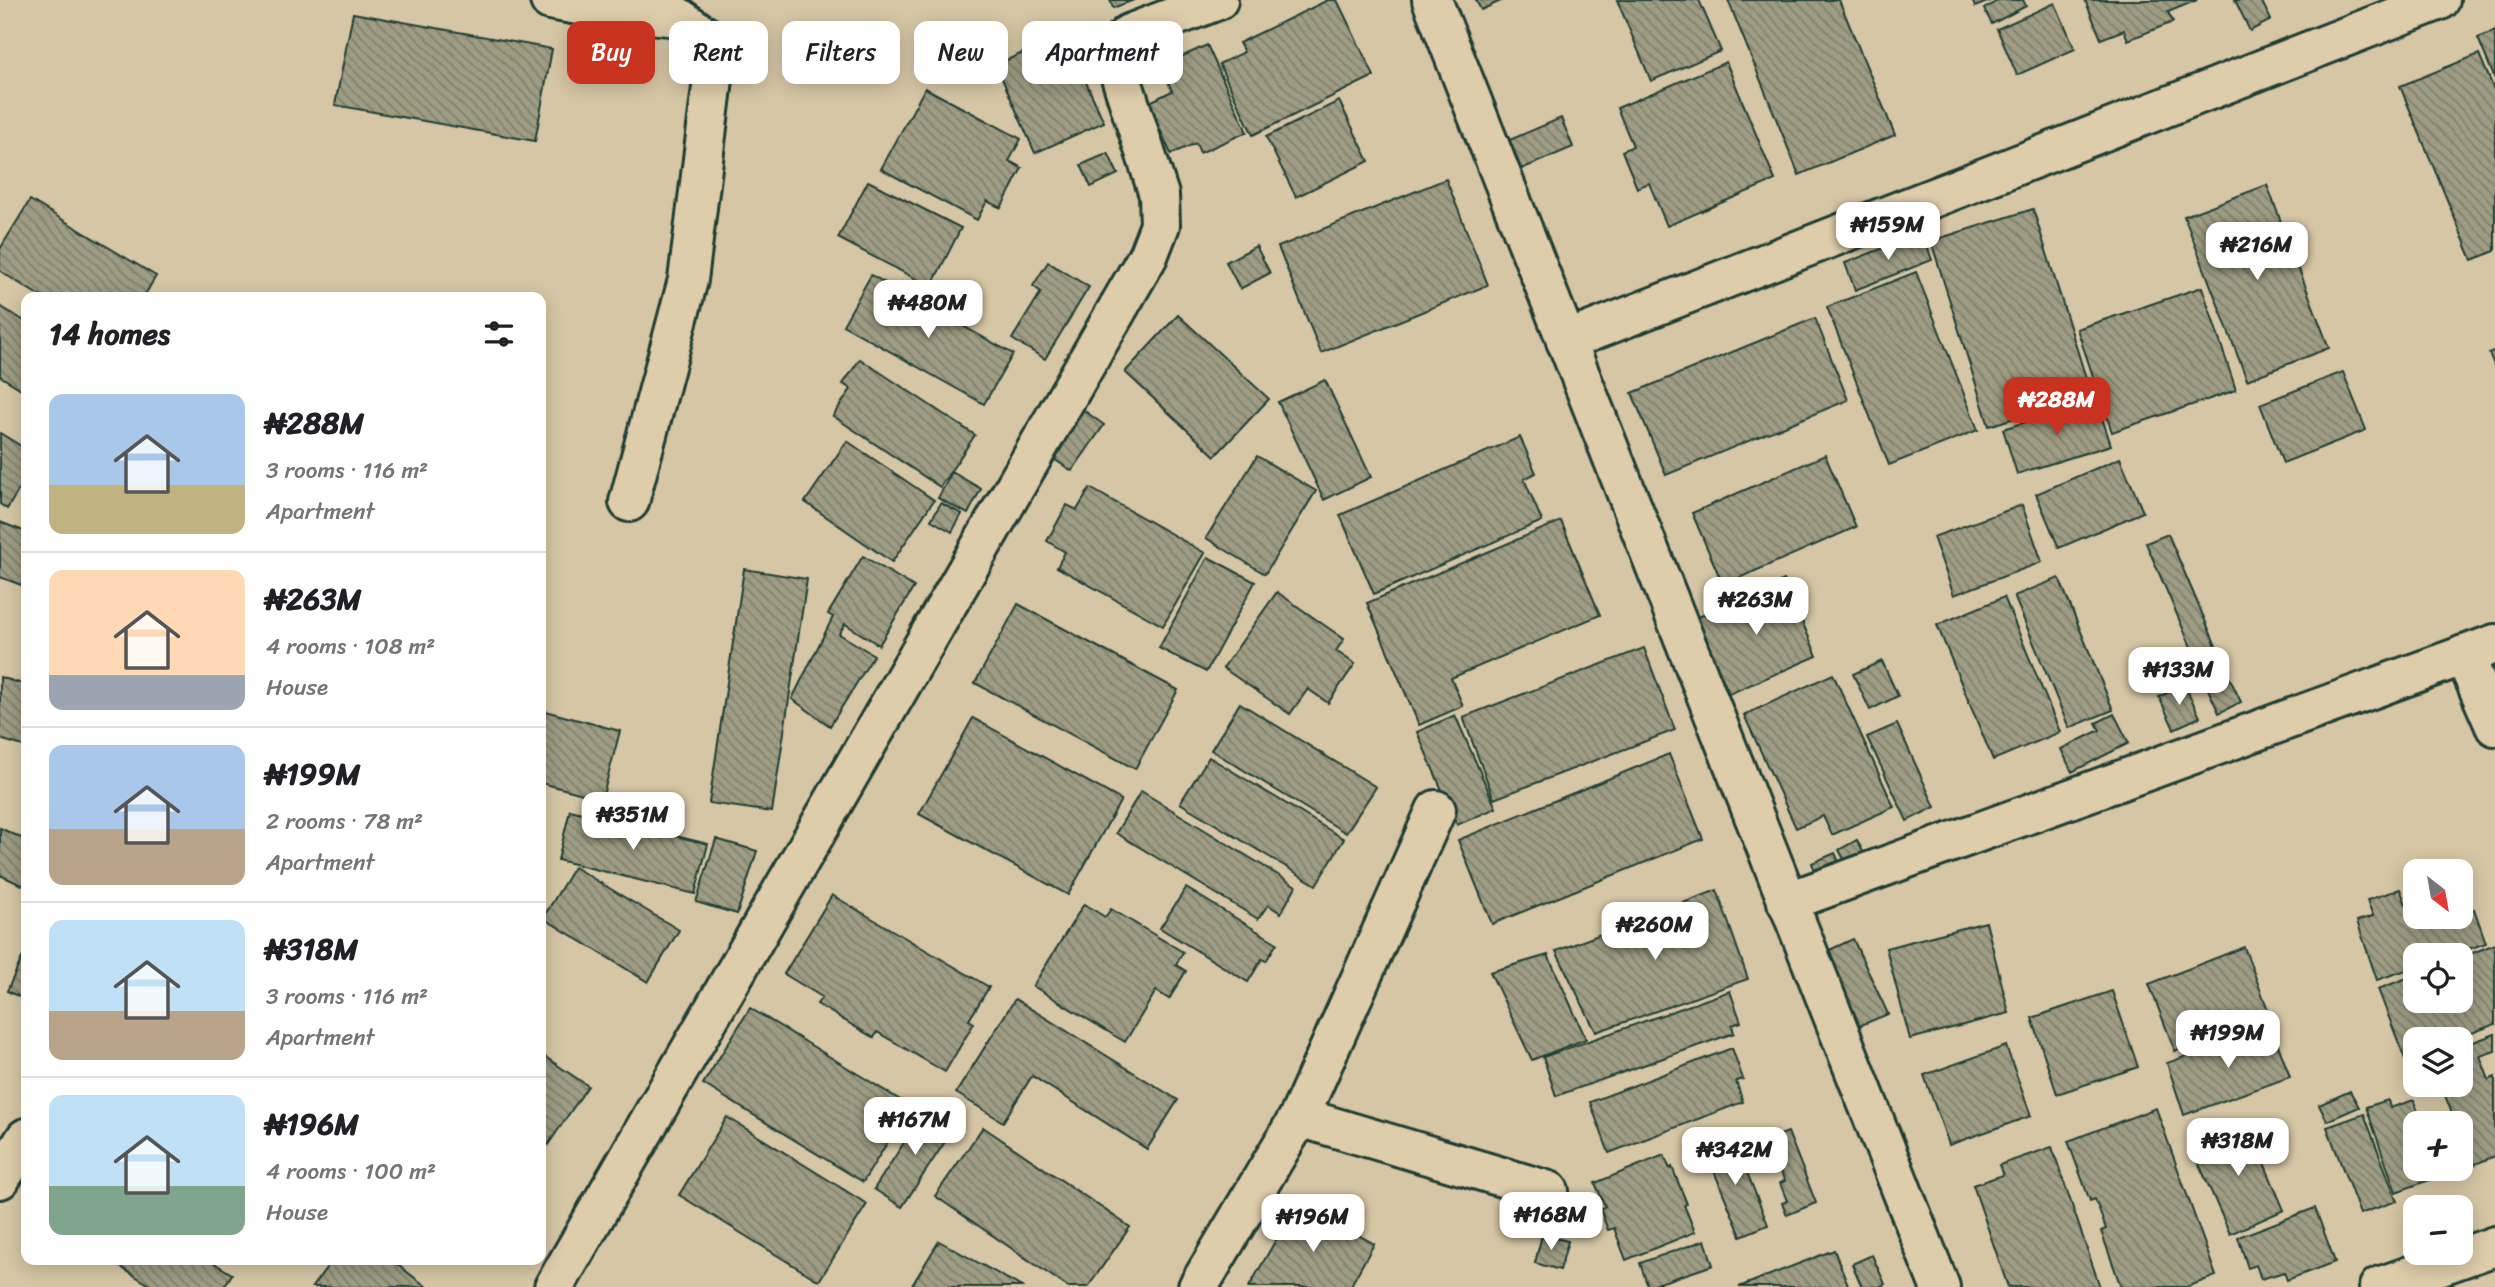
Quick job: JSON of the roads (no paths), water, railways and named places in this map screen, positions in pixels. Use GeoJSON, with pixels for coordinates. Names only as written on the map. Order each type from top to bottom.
{"type":"FeatureCollection","features":[{"type":"Feature","properties":{"kind":"street"},"geometry":{"type":"LineString","coordinates":[[550,0],[678,17],[705,36],[714,71],[688,280],[629,502]]}},
{"type":"Feature","properties":{"kind":"street"},"geometry":{"type":"LineString","coordinates":[[554,1287],[1148,257],[1160,225],[1158,195],[1116,62],[1119,43],[1129,34],[1218,0]]}},
{"type":"Feature","properties":{"kind":"street"},"geometry":{"type":"LineString","coordinates":[[1432,0],[1940,1287]]}},
{"type":"Feature","properties":{"kind":"street"},"geometry":{"type":"LineString","coordinates":[[1566,341],[2440,0]]}},
{"type":"Feature","properties":{"kind":"street"},"geometry":{"type":"LineString","coordinates":[[1787,902],[2480,649],[2495,726]]}},
{"type":"Feature","properties":{"kind":"street"},"geometry":{"type":"LineString","coordinates":[[1198,1287],[1299,1117],[1437,810]]}},
{"type":"Feature","properties":{"kind":"street"},"geometry":{"type":"LineString","coordinates":[[1299,1117],[1549,1191]]}},
{"type":"Feature","properties":{"kind":"street"},"geometry":{"type":"LineString","coordinates":[[0,1180],[21,1146]]}},
{"type":"Feature","properties":{"kind":"street"},"geometry":{"type":"LineString","coordinates":[[2379,1287],[2495,1246]]}}]}
